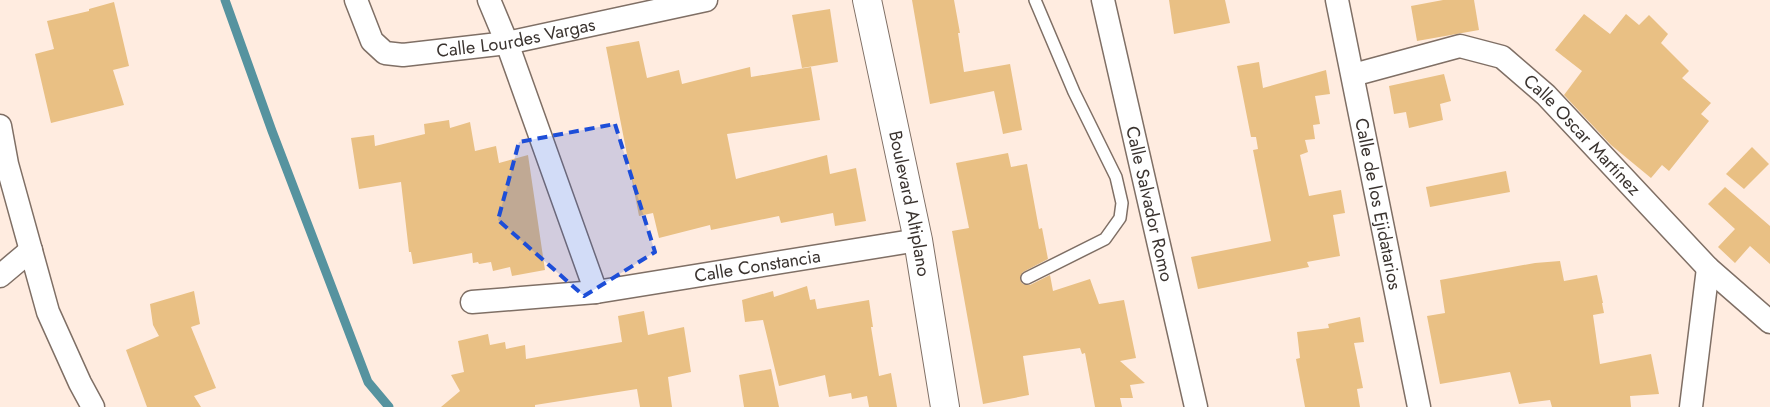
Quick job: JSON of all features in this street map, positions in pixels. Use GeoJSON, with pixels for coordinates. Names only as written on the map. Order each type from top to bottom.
{"type":"FeatureCollection","features":[{"type":"Feature","properties":{"kind":"street","name":"Calle Lourdes Vargas"},"geometry":{"type":"LineString","coordinates":[[356,0],[372,41],[385,53],[403,54],[507,43],[706,0]]}},
{"type":"Feature","properties":{"kind":"street"},"geometry":{"type":"LineString","coordinates":[[489,0],[507,43],[596,292]]}},
{"type":"Feature","properties":{"kind":"street","name":"Boulevard Altiplano"},"geometry":{"type":"LineString","coordinates":[[867,0],[918,240],[945,407]]}},
{"type":"Feature","properties":{"kind":"street","name":"Calle Salvador Romo"},"geometry":{"type":"LineString","coordinates":[[1103,0],[1196,407]]}},
{"type":"Feature","properties":{"kind":"street","name":"Calle de los Ejidatarios"},"geometry":{"type":"LineString","coordinates":[[1337,0],[1419,407]]}},
{"type":"Feature","properties":{"kind":"street","name":"Calle Oscar Martínez"},"geometry":{"type":"LineString","coordinates":[[1353,75],[1460,46],[1502,57],[1546,95],[1708,268],[1770,322]]}},
{"type":"Feature","properties":{"kind":"street"},"geometry":{"type":"LineString","coordinates":[[0,126],[7,164],[48,312],[80,383],[94,407]]}},
{"type":"Feature","properties":{"kind":"street","name":"Calle Constancia"},"geometry":{"type":"LineString","coordinates":[[472,302],[596,292],[918,240]]}},
{"type":"Feature","properties":{"kind":"street"},"geometry":{"type":"LineString","coordinates":[[0,276],[31,250]]}},
{"type":"Feature","properties":{"kind":"street"},"geometry":{"type":"LineString","coordinates":[[1691,407],[1708,268]]}},
{"type":"Feature","properties":{"kind":"lane"},"geometry":{"type":"LineString","coordinates":[[1027,278],[1105,239],[1120,218],[1122,203],[1116,177],[1074,92],[1035,0]]}},
{"type":"Feature","properties":{"kind":"highlighted area"},"geometry":{"type":"Polygon","coordinates":[[[615,124],[655,252],[584,296],[498,220],[519,142],[615,124]]]}},
{"type":"Feature","properties":{"kind":"building"},"geometry":{"type":"Polygon","coordinates":[[[912,0],[954,0],[964,72],[1010,64],[1022,130],[1003,134],[994,91],[930,104],[912,0]]]}},
{"type":"Feature","properties":{"kind":"building"},"geometry":{"type":"Polygon","coordinates":[[[1169,0],[1225,0],[1230,23],[1174,34],[1169,0]]]}},
{"type":"Feature","properties":{"kind":"building"},"geometry":{"type":"Polygon","coordinates":[[[1443,0],[1474,0],[1479,30],[1417,41],[1411,6],[1443,0]]]}},
{"type":"Feature","properties":{"kind":"building"},"geometry":{"type":"Polygon","coordinates":[[[114,2],[129,66],[113,70],[124,105],[51,123],[35,54],[54,49],[47,21],[89,11],[89,9],[114,2]]]}},
{"type":"Feature","properties":{"kind":"building"},"geometry":{"type":"Polygon","coordinates":[[[830,9],[838,62],[802,68],[792,15],[830,9]]]}},
{"type":"Feature","properties":{"kind":"building"},"geometry":{"type":"Polygon","coordinates":[[[1584,14],[1610,34],[1626,14],[1639,25],[1649,15],[1668,34],[1661,43],[1689,71],[1682,78],[1711,103],[1701,114],[1709,121],[1669,171],[1662,165],[1651,178],[1611,145],[1564,95],[1582,71],[1555,50],[1584,14]]]}},
{"type":"Feature","properties":{"kind":"building"},"geometry":{"type":"Polygon","coordinates":[[[639,41],[647,78],[679,70],[682,84],[750,67],[751,77],[811,67],[820,120],[727,134],[736,179],[827,155],[830,174],[856,168],[866,221],[835,226],[833,213],[781,223],[779,216],[711,230],[710,225],[659,238],[653,213],[639,216],[606,47],[639,41]]]}},
{"type":"Feature","properties":{"kind":"building"},"geometry":{"type":"Polygon","coordinates":[[[1259,62],[1263,88],[1326,70],[1330,94],[1315,96],[1320,124],[1313,125],[1315,139],[1305,140],[1308,152],[1300,155],[1309,196],[1341,190],[1345,213],[1333,215],[1340,256],[1307,262],[1309,267],[1198,289],[1191,257],[1271,241],[1253,150],[1258,149],[1256,137],[1251,137],[1237,66],[1259,62]]]}},
{"type":"Feature","properties":{"kind":"building"},"geometry":{"type":"Polygon","coordinates":[[[1444,74],[1451,101],[1440,104],[1443,120],[1409,128],[1406,112],[1394,114],[1389,86],[1444,74]]]}},
{"type":"Feature","properties":{"kind":"building"},"geometry":{"type":"Polygon","coordinates":[[[449,120],[450,128],[470,122],[475,151],[496,146],[499,163],[528,155],[545,270],[512,276],[510,267],[493,271],[491,262],[473,263],[472,253],[413,264],[411,252],[409,252],[401,182],[359,189],[351,138],[374,135],[375,146],[425,134],[424,124],[449,120]]]}},
{"type":"Feature","properties":{"kind":"building"},"geometry":{"type":"Polygon","coordinates":[[[1752,147],[1769,164],[1744,189],[1726,174],[1752,147]]]}},
{"type":"Feature","properties":{"kind":"building"},"geometry":{"type":"Polygon","coordinates":[[[1008,153],[1011,167],[1027,164],[1039,229],[1042,228],[1048,259],[1023,272],[1020,277],[1021,282],[1030,285],[1050,275],[1053,291],[1090,279],[1099,304],[1124,300],[1136,358],[1120,361],[1145,383],[1130,385],[1133,398],[1120,398],[1122,407],[1095,407],[1085,353],[1082,354],[1080,348],[1023,356],[1029,395],[983,404],[952,231],[969,228],[956,163],[1008,153]]]}},
{"type":"Feature","properties":{"kind":"building"},"geometry":{"type":"Polygon","coordinates":[[[1506,171],[1510,192],[1430,207],[1426,187],[1506,171]]]}},
{"type":"Feature","properties":{"kind":"building"},"geometry":{"type":"Polygon","coordinates":[[[1725,187],[1770,226],[1770,264],[1750,246],[1735,263],[1718,247],[1735,229],[1708,204],[1725,187]]]}},
{"type":"Feature","properties":{"kind":"building"},"geometry":{"type":"Polygon","coordinates":[[[1560,261],[1564,281],[1597,275],[1604,313],[1593,315],[1600,364],[1651,354],[1659,394],[1630,396],[1631,407],[1552,407],[1550,400],[1519,404],[1510,372],[1440,384],[1427,316],[1445,313],[1440,280],[1535,263],[1560,261]]]}},
{"type":"Feature","properties":{"kind":"building"},"geometry":{"type":"Polygon","coordinates":[[[807,286],[810,300],[815,299],[817,309],[869,300],[873,327],[871,327],[879,376],[891,373],[897,407],[869,407],[867,396],[852,399],[851,393],[829,397],[825,375],[779,386],[763,320],[745,322],[742,300],[773,291],[774,297],[807,286]]]}},
{"type":"Feature","properties":{"kind":"building"},"geometry":{"type":"Polygon","coordinates":[[[194,291],[200,324],[191,327],[216,388],[194,396],[201,407],[147,407],[126,350],[159,336],[153,325],[150,304],[194,291]]]}},
{"type":"Feature","properties":{"kind":"building"},"geometry":{"type":"Polygon","coordinates":[[[644,311],[648,335],[684,327],[691,372],[668,377],[672,407],[640,407],[637,389],[535,405],[535,407],[441,407],[460,391],[451,375],[464,372],[458,341],[488,334],[490,345],[505,342],[506,349],[525,345],[526,359],[622,342],[618,316],[644,311]]]}},
{"type":"Feature","properties":{"kind":"building"},"geometry":{"type":"Polygon","coordinates":[[[1360,317],[1364,342],[1354,343],[1363,388],[1357,389],[1360,407],[1305,407],[1296,359],[1300,358],[1297,332],[1329,328],[1328,324],[1360,317]]]}},
{"type":"Feature","properties":{"kind":"building"},"geometry":{"type":"Polygon","coordinates":[[[771,369],[779,407],[744,407],[739,375],[771,369]]]}},
{"type":"Feature","properties":{"kind":"waterway"},"geometry":{"type":"LineString","coordinates":[[225,0],[272,131],[368,382],[389,407]]}}]}
